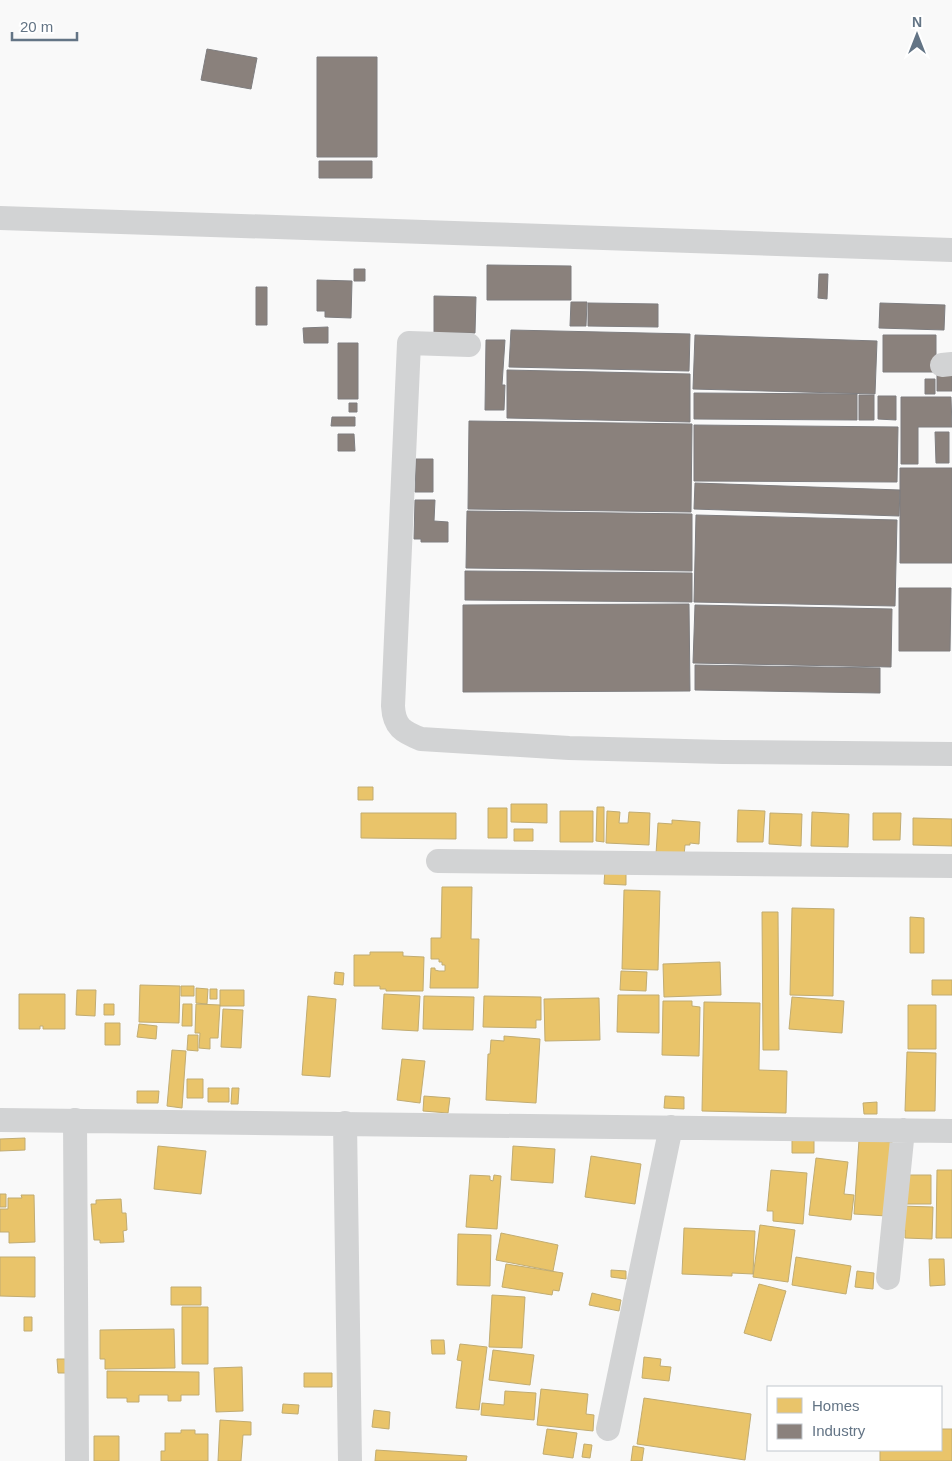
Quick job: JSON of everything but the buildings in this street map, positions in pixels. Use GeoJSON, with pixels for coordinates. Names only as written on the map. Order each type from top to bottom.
{"type":"FeatureCollection","features":[{"type":"Feature","properties":{"kind":"street"},"geometry":{"type":"LineString","coordinates":[[0,218],[952,250]]}},
{"type":"Feature","properties":{"kind":"street"},"geometry":{"type":"LineString","coordinates":[[469,345],[409,342],[393,706],[394,717],[398,726],[407,734],[421,739],[569,748],[723,752],[952,754]]}},
{"type":"Feature","properties":{"kind":"street"},"geometry":{"type":"LineString","coordinates":[[438,861],[952,866]]}},
{"type":"Feature","properties":{"kind":"street"},"geometry":{"type":"LineString","coordinates":[[0,1120],[952,1130]]}},
{"type":"Feature","properties":{"kind":"street"},"geometry":{"type":"LineString","coordinates":[[75,1120],[77,1461]]}},
{"type":"Feature","properties":{"kind":"street"},"geometry":{"type":"LineString","coordinates":[[345,1123],[350,1461]]}},
{"type":"Feature","properties":{"kind":"street"},"geometry":{"type":"LineString","coordinates":[[608,1429],[671,1127]]}},
{"type":"Feature","properties":{"kind":"street"},"geometry":{"type":"LineString","coordinates":[[888,1278],[903,1130]]}}]}
